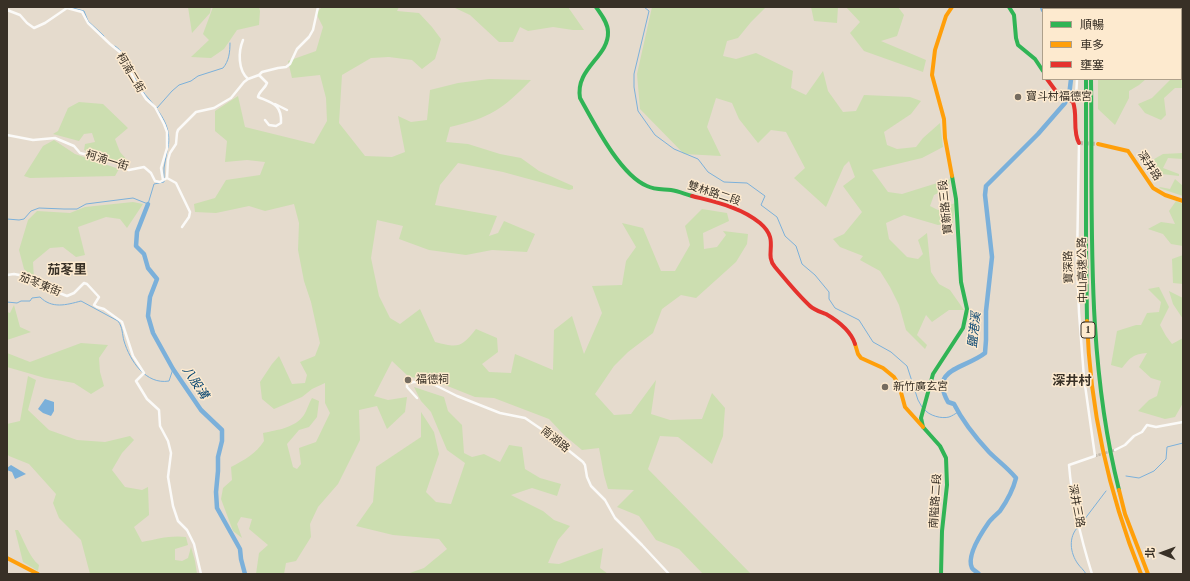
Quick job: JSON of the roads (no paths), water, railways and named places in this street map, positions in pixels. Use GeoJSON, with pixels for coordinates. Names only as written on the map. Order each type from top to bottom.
{"type":"FeatureCollection","features":[{"type":"Feature","properties":{"kind":"main road","name":"雙林路二段"},"geometry":{"type":"LineString","coordinates":[[596,7],[605,23],[608,36],[605,45],[579,84],[578,92],[580,98],[617,160],[639,182],[647,186],[729,206],[757,221],[771,237],[772,244],[770,256],[773,265],[811,307],[833,318],[844,327],[853,338],[858,354],[861,358],[883,368],[894,377],[899,386],[906,407],[913,418],[923,427]]}},
{"type":"Feature","properties":{"kind":"main road","name":"寶新路三段"},"geometry":{"type":"LineString","coordinates":[[923,427],[922,414],[933,374],[963,328],[967,314],[960,273],[956,199],[945,138],[944,119],[932,76],[935,50],[946,16],[952,7]]}},
{"type":"Feature","properties":{"kind":"main road"},"geometry":{"type":"LineString","coordinates":[[1008,7],[1015,16],[1018,46],[1032,57],[1042,70]]}},
{"type":"Feature","properties":{"kind":"main road"},"geometry":{"type":"LineString","coordinates":[[1048,80],[1055,92],[1063,98],[1074,102]]}},
{"type":"Feature","properties":{"kind":"main road","name":"中山高速公路"},"geometry":{"type":"LineString","coordinates":[[1086,80],[1086,280],[1088,333],[1093,393],[1100,441],[1108,478],[1127,540],[1141,574]]}},
{"type":"Feature","properties":{"kind":"main road","name":"中山高速公路"},"geometry":{"type":"LineString","coordinates":[[1091,80],[1092,298],[1100,397],[1107,443],[1120,497],[1135,542],[1148,574]]}},
{"type":"Feature","properties":{"kind":"main road","name":"寶深路"},"geometry":{"type":"LineString","coordinates":[[1074,102],[1076,111],[1075,136],[1079,144]]}},
{"type":"Feature","properties":{"kind":"main road","name":"深井路"},"geometry":{"type":"LineString","coordinates":[[1098,144],[1128,151],[1153,188],[1166,195],[1183,200]]}},
{"type":"Feature","properties":{"kind":"main road","name":"南隘路二段"},"geometry":{"type":"LineString","coordinates":[[923,427],[944,451],[947,470],[940,556],[941,574]]}},
{"type":"Feature","properties":{"kind":"main road"},"geometry":{"type":"LineString","coordinates":[[7,558],[38,574]]}},
{"type":"Feature","properties":{"kind":"street"},"geometry":{"type":"LineString","coordinates":[[167,178],[168,160],[176,144],[178,130],[196,112],[214,108],[231,98],[248,79],[268,71],[286,67],[290,64],[298,50],[309,37],[318,7]]}},
{"type":"Feature","properties":{"kind":"street","name":"柯湳二街"},"geometry":{"type":"LineString","coordinates":[[7,10],[20,15],[30,26],[34,28],[45,23],[67,8],[82,12],[88,23],[120,53],[137,85],[146,99],[155,107],[166,127],[167,148],[162,168],[163,180]]}},
{"type":"Feature","properties":{"kind":"street"},"geometry":{"type":"LineString","coordinates":[[243,40],[241,44],[240,61],[245,76],[248,79]]}},
{"type":"Feature","properties":{"kind":"street"},"geometry":{"type":"LineString","coordinates":[[259,75],[267,83],[258,94],[258,97],[287,110]]}},
{"type":"Feature","properties":{"kind":"street","name":"寶深路"},"geometry":{"type":"LineString","coordinates":[[1074,102],[1076,97],[1077,80]]}},
{"type":"Feature","properties":{"kind":"street"},"geometry":{"type":"LineString","coordinates":[[265,120],[272,126],[280,124],[281,115],[274,103]]}},
{"type":"Feature","properties":{"kind":"street","name":"柯湳一街"},"geometry":{"type":"LineString","coordinates":[[7,135],[33,140],[55,138],[74,146],[80,153],[120,163],[125,169],[129,170],[144,167],[151,173],[155,181],[160,182],[163,180]]}},
{"type":"Feature","properties":{"kind":"street","name":"寶深路"},"geometry":{"type":"LineString","coordinates":[[1079,144],[1077,262],[1079,313],[1084,378],[1095,456]]}},
{"type":"Feature","properties":{"kind":"street"},"geometry":{"type":"LineString","coordinates":[[163,180],[167,178]]}},
{"type":"Feature","properties":{"kind":"street"},"geometry":{"type":"LineString","coordinates":[[167,178],[176,183],[190,212],[189,217],[182,227]]}},
{"type":"Feature","properties":{"kind":"street","name":"茄苳東街"},"geometry":{"type":"LineString","coordinates":[[7,275],[14,274],[25,276],[36,284],[67,296],[74,293],[84,283],[87,284],[99,297],[94,305],[97,308],[104,309],[110,315],[122,322],[133,356],[144,373],[136,381],[147,399],[159,410],[160,426],[168,441],[171,453],[168,477],[173,506],[178,521],[187,530],[194,544],[201,574]]}},
{"type":"Feature","properties":{"kind":"street","name":"南湖路"},"geometry":{"type":"LineString","coordinates":[[417,398],[407,387],[407,384],[418,382],[433,384],[457,396],[500,413],[525,418],[539,427],[586,465],[587,477],[591,486],[605,500],[615,518],[668,574]]}},
{"type":"Feature","properties":{"kind":"street"},"geometry":{"type":"LineString","coordinates":[[1114,450],[1124,445],[1134,436],[1142,432],[1147,425],[1156,427],[1183,422]]}},
{"type":"Feature","properties":{"kind":"street","name":"深井三路"},"geometry":{"type":"LineString","coordinates":[[1092,574],[1084,551],[1069,465],[1095,456]]}},
{"type":"Feature","properties":{"kind":"water"},"geometry":{"type":"Polygon","coordinates":[[[45,399],[54,402],[54,411],[51,416],[38,409],[45,399]]]}},
{"type":"Feature","properties":{"kind":"water"},"geometry":{"type":"Polygon","coordinates":[[[11,465],[26,474],[15,479],[12,472],[7,470],[7,468],[11,465]]]}},
{"type":"Feature","properties":{"kind":"waterway"},"geometry":{"type":"LineString","coordinates":[[69,7],[84,11],[88,21],[104,36]]}},
{"type":"Feature","properties":{"kind":"waterway"},"geometry":{"type":"LineString","coordinates":[[644,7],[649,11],[634,74],[634,87],[638,111],[655,135],[674,149],[698,159],[708,172],[724,182],[747,183],[765,196],[761,205],[777,217],[785,236],[796,246],[802,264],[815,275],[829,292],[829,299],[835,308],[859,320],[873,342],[891,352],[907,366],[918,400],[922,407]]}},
{"type":"Feature","properties":{"kind":"waterway"},"geometry":{"type":"LineString","coordinates":[[157,108],[179,85],[191,81],[198,76],[223,68],[229,56],[230,43]]}},
{"type":"Feature","properties":{"kind":"waterway"},"geometry":{"type":"LineString","coordinates":[[115,46],[123,54],[128,64]]}},
{"type":"Feature","properties":{"kind":"waterway"},"geometry":{"type":"LineString","coordinates":[[135,78],[143,92],[158,110],[167,127],[169,140],[168,148]]}},
{"type":"Feature","properties":{"kind":"waterway","name":"鹽港溪"},"geometry":{"type":"LineString","coordinates":[[979,574],[972,568],[971,557],[973,551],[986,526],[1000,511],[1005,503],[1016,478],[989,452],[965,423],[954,404],[948,402],[943,391],[943,382],[946,376],[952,371],[985,353],[986,311],[992,257],[985,195],[986,186],[1038,134],[1065,103],[1069,96],[1071,80]]}},
{"type":"Feature","properties":{"kind":"waterway"},"geometry":{"type":"LineString","coordinates":[[7,219],[24,219],[31,211],[39,208],[77,209],[86,204],[133,198],[148,204],[154,184],[164,182],[164,168],[167,151]]}},
{"type":"Feature","properties":{"kind":"waterway","name":"八股溝"},"geometry":{"type":"LineString","coordinates":[[148,204],[137,232],[136,246],[144,254],[148,268],[157,279],[150,297],[148,316],[153,333],[173,369],[201,410],[222,430],[222,441],[218,457],[216,492],[217,508],[240,549],[245,574]]}},
{"type":"Feature","properties":{"kind":"waterway"},"geometry":{"type":"LineString","coordinates":[[7,302],[17,303],[21,301],[30,301],[32,298],[40,297],[54,305],[65,305],[81,301],[118,321],[130,356],[140,370],[146,375],[153,379],[169,381],[173,369]]}},
{"type":"Feature","properties":{"kind":"waterway"},"geometry":{"type":"LineString","coordinates":[[1183,406],[1183,417]]}},
{"type":"Feature","properties":{"kind":"waterway"},"geometry":{"type":"LineString","coordinates":[[924,409],[932,415],[943,418],[952,416],[958,412]]}},
{"type":"Feature","properties":{"kind":"waterway"},"geometry":{"type":"LineString","coordinates":[[1126,476],[1139,478],[1154,471],[1166,459],[1167,447],[1183,443]]}},
{"type":"Feature","properties":{"kind":"waterway"},"geometry":{"type":"LineString","coordinates":[[1081,524],[1106,491]]}},
{"type":"Feature","properties":{"kind":"waterway"},"geometry":{"type":"LineString","coordinates":[[1078,527],[1071,540],[1071,545],[1075,560],[1086,574]]}},
{"type":"Feature","properties":{"kind":"tunnel"},"geometry":{"type":"LineString","coordinates":[[1079,143],[1098,144]]}},
{"type":"Feature","properties":{"kind":"tunnel"},"geometry":{"type":"LineString","coordinates":[[1095,456],[1115,450]]}},
{"type":"Feature","properties":{"kind":"place","name":"寶斗村福德宮"},"geometry":{"type":"Point","coordinates":[1018,97]}},
{"type":"Feature","properties":{"kind":"place","name":"福德祠"},"geometry":{"type":"Point","coordinates":[408,380]}},
{"type":"Feature","properties":{"kind":"place","name":"新竹廣玄宮"},"geometry":{"type":"Point","coordinates":[885,387]}},
{"type":"Feature","properties":{"kind":"district","name":"茄苳里"},"geometry":{"type":"Point","coordinates":[67,271]}},
{"type":"Feature","properties":{"kind":"district","name":"深井村"},"geometry":{"type":"Point","coordinates":[1072,382]}}]}
